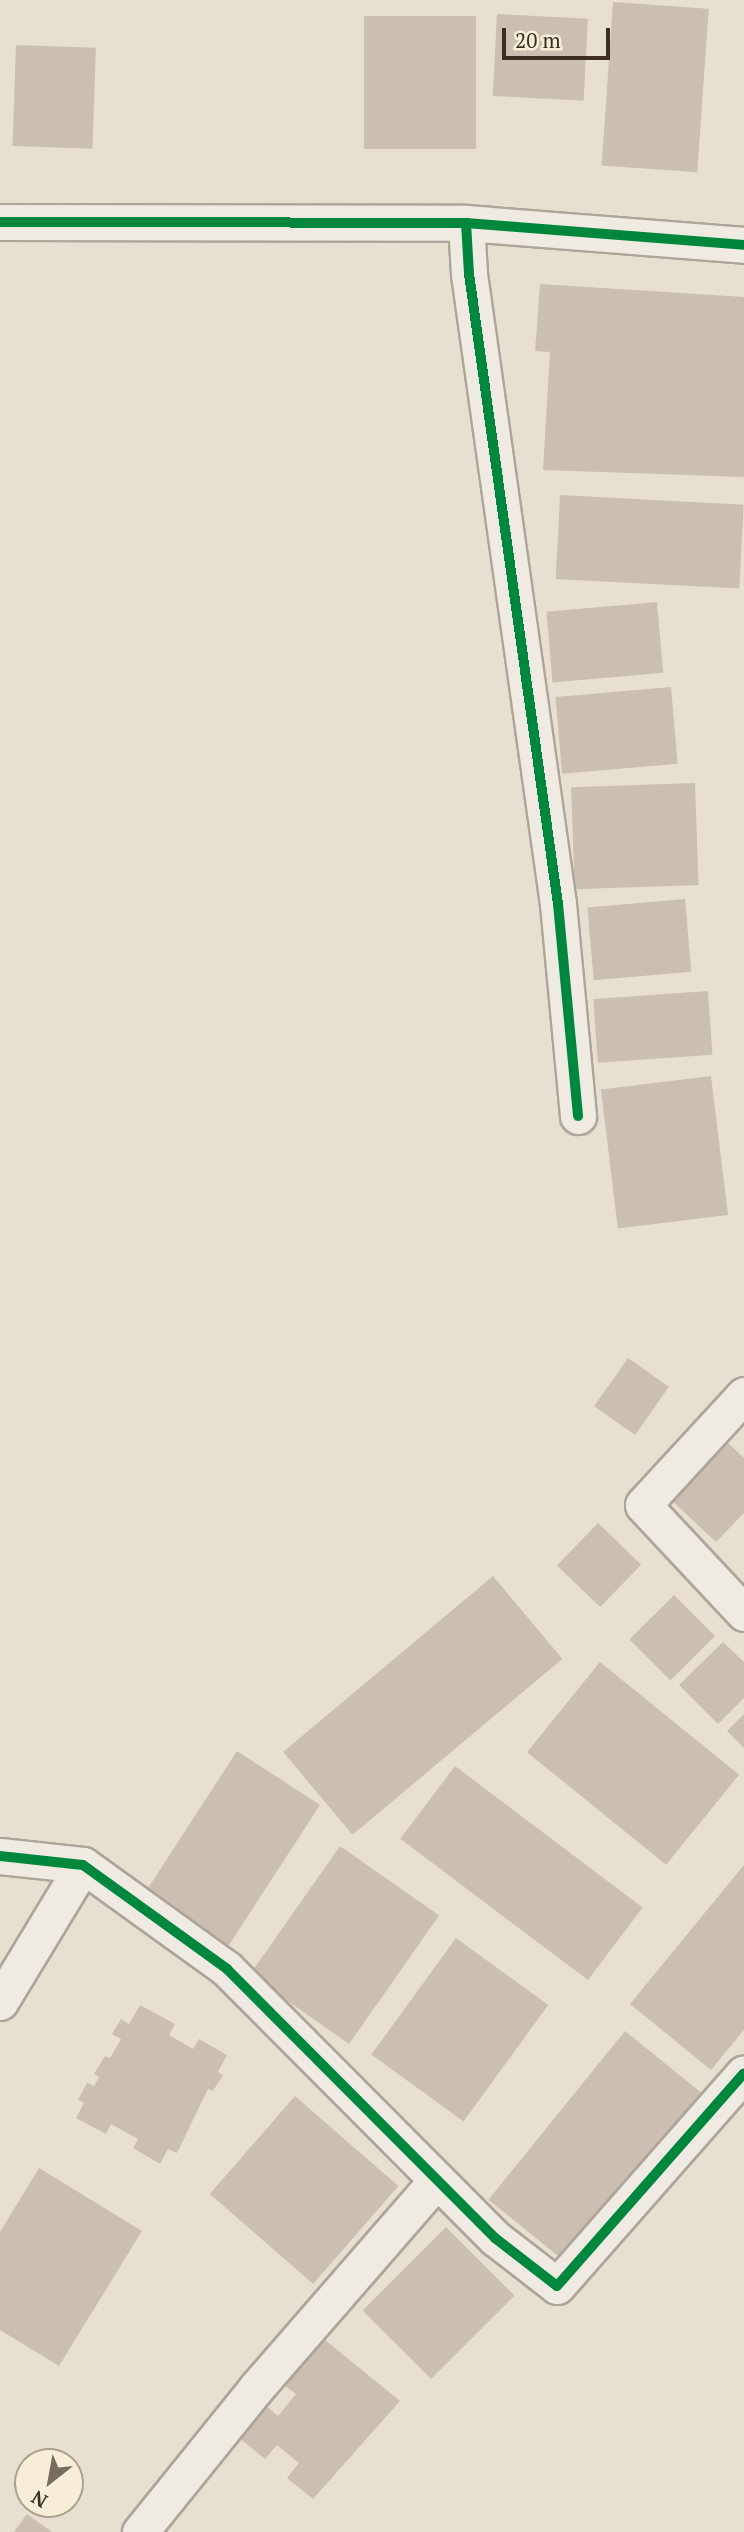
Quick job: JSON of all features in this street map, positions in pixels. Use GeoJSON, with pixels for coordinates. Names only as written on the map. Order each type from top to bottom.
{"type":"FeatureCollection","features":[{"type":"Feature","properties":{"kind":"street"},"geometry":{"type":"LineString","coordinates":[[0,222],[466,223],[744,245]]}},
{"type":"Feature","properties":{"kind":"street"},"geometry":{"type":"LineString","coordinates":[[466,223],[469,274],[558,904],[578,1116]]}},
{"type":"Feature","properties":{"kind":"street"},"geometry":{"type":"LineString","coordinates":[[744,1395],[643,1505],[744,1613]]}},
{"type":"Feature","properties":{"kind":"street"},"geometry":{"type":"LineString","coordinates":[[0,1856],[83,1865],[227,1969],[495,2238],[557,2286],[744,2073]]}},
{"type":"Feature","properties":{"kind":"street"},"geometry":{"type":"LineString","coordinates":[[0,2002],[83,1865]]}},
{"type":"Feature","properties":{"kind":"street"},"geometry":{"type":"LineString","coordinates":[[140,2532],[257,2387],[438,2180]]}},
{"type":"Feature","properties":{"kind":"building"},"geometry":{"type":"Polygon","coordinates":[[[613,2],[709,9],[697,172],[602,166],[613,2]]]}},
{"type":"Feature","properties":{"kind":"building"},"geometry":{"type":"Polygon","coordinates":[[[497,14],[588,19],[584,101],[493,96],[497,14]]]}},
{"type":"Feature","properties":{"kind":"building"},"geometry":{"type":"Polygon","coordinates":[[[364,16],[476,16],[476,149],[364,149],[364,16]]]}},
{"type":"Feature","properties":{"kind":"building"},"geometry":{"type":"Polygon","coordinates":[[[16,45],[96,48],[92,149],[12,146],[16,45]]]}},
{"type":"Feature","properties":{"kind":"building"},"geometry":{"type":"Polygon","coordinates":[[[540,284],[744,297],[744,477],[543,470],[550,352],[535,351],[540,284]]]}},
{"type":"Feature","properties":{"kind":"building"},"geometry":{"type":"Polygon","coordinates":[[[560,495],[744,505],[739,589],[556,579],[560,495]]]}},
{"type":"Feature","properties":{"kind":"building"},"geometry":{"type":"Polygon","coordinates":[[[657,602],[663,673],[553,682],[546,612],[657,602]]]}},
{"type":"Feature","properties":{"kind":"building"},"geometry":{"type":"Polygon","coordinates":[[[671,687],[678,764],[562,774],[555,697],[671,687]]]}},
{"type":"Feature","properties":{"kind":"building"},"geometry":{"type":"Polygon","coordinates":[[[695,783],[699,885],[575,889],[571,787],[695,783]]]}},
{"type":"Feature","properties":{"kind":"building"},"geometry":{"type":"Polygon","coordinates":[[[685,899],[691,972],[594,980],[587,908],[685,899]]]}},
{"type":"Feature","properties":{"kind":"building"},"geometry":{"type":"Polygon","coordinates":[[[708,991],[712,1055],[598,1063],[593,999],[708,991]]]}},
{"type":"Feature","properties":{"kind":"building"},"geometry":{"type":"Polygon","coordinates":[[[711,1076],[728,1215],[618,1228],[601,1090],[711,1076]]]}},
{"type":"Feature","properties":{"kind":"building"},"geometry":{"type":"Polygon","coordinates":[[[628,1358],[669,1387],[635,1435],[594,1406],[628,1358]]]}},
{"type":"Feature","properties":{"kind":"building"},"geometry":{"type":"Polygon","coordinates":[[[724,1439],[744,1458],[744,1513],[716,1542],[669,1498],[724,1439]]]}},
{"type":"Feature","properties":{"kind":"building"},"geometry":{"type":"Polygon","coordinates":[[[598,1523],[641,1565],[600,1607],[557,1565],[598,1523]]]}},
{"type":"Feature","properties":{"kind":"building"},"geometry":{"type":"Polygon","coordinates":[[[493,1576],[562,1659],[353,1835],[283,1752],[493,1576]]]}},
{"type":"Feature","properties":{"kind":"building"},"geometry":{"type":"Polygon","coordinates":[[[674,1595],[715,1636],[670,1681],[629,1640],[674,1595]]]}},
{"type":"Feature","properties":{"kind":"building"},"geometry":{"type":"Polygon","coordinates":[[[723,1642],[744,1662],[744,1698],[718,1724],[679,1685],[723,1642]]]}},
{"type":"Feature","properties":{"kind":"building"},"geometry":{"type":"Polygon","coordinates":[[[600,1662],[739,1775],[666,1865],[527,1752],[600,1662]]]}},
{"type":"Feature","properties":{"kind":"building"},"geometry":{"type":"Polygon","coordinates":[[[744,1714],[744,1748],[727,1731],[744,1714]]]}},
{"type":"Feature","properties":{"kind":"building"},"geometry":{"type":"Polygon","coordinates":[[[237,1751],[320,1805],[227,1948],[144,1894],[237,1751]]]}},
{"type":"Feature","properties":{"kind":"building"},"geometry":{"type":"Polygon","coordinates":[[[455,1766],[643,1907],[588,1980],[400,1839],[455,1766]]]}},
{"type":"Feature","properties":{"kind":"building"},"geometry":{"type":"Polygon","coordinates":[[[340,1846],[439,1915],[349,2044],[250,1975],[340,1846]]]}},
{"type":"Feature","properties":{"kind":"building"},"geometry":{"type":"Polygon","coordinates":[[[744,1865],[744,2030],[711,2070],[630,2004],[744,1865]]]}},
{"type":"Feature","properties":{"kind":"building"},"geometry":{"type":"Polygon","coordinates":[[[456,1938],[548,2005],[464,2122],[371,2054],[456,1938]]]}},
{"type":"Feature","properties":{"kind":"building"},"geometry":{"type":"Polygon","coordinates":[[[140,2005],[175,2024],[169,2035],[193,2049],[199,2039],[227,2055],[218,2072],[223,2075],[213,2091],[208,2089],[177,2153],[168,2149],[160,2164],[133,2148],[138,2139],[111,2124],[106,2134],[76,2118],[84,2103],[78,2100],[87,2083],[94,2086],[99,2077],[94,2074],[105,2056],[110,2058],[121,2039],[112,2034],[121,2019],[129,2024],[140,2005]]]}},
{"type":"Feature","properties":{"kind":"building"},"geometry":{"type":"Polygon","coordinates":[[[625,2031],[710,2100],[573,2268],[488,2200],[625,2031]]]}},
{"type":"Feature","properties":{"kind":"building"},"geometry":{"type":"Polygon","coordinates":[[[295,2096],[398,2186],[313,2284],[210,2194],[295,2096]]]}},
{"type":"Feature","properties":{"kind":"building"},"geometry":{"type":"Polygon","coordinates":[[[39,2168],[142,2231],[59,2366],[0,2330],[0,2232],[39,2168]]]}},
{"type":"Feature","properties":{"kind":"building"},"geometry":{"type":"Polygon","coordinates":[[[446,2227],[515,2296],[431,2379],[363,2310],[446,2227]]]}},
{"type":"Feature","properties":{"kind":"building"},"geometry":{"type":"Polygon","coordinates":[[[319,2335],[400,2401],[313,2499],[287,2478],[299,2463],[277,2445],[265,2459],[237,2436],[264,2404],[278,2416],[296,2394],[280,2382],[319,2335]]]}},
{"type":"Feature","properties":{"kind":"building"},"geometry":{"type":"Polygon","coordinates":[[[24,2518],[33,2518],[52,2532],[14,2532],[24,2518]]]}},
{"type":"Feature","properties":{"kind":"cycle path"},"geometry":{"type":"LineString","coordinates":[[0,222],[466,223],[744,245]]}},
{"type":"Feature","properties":{"kind":"cycle path"},"geometry":{"type":"LineString","coordinates":[[466,223],[469,274],[558,904],[578,1116]]}},
{"type":"Feature","properties":{"kind":"cycle path"},"geometry":{"type":"LineString","coordinates":[[0,1856],[83,1865],[227,1969],[495,2238],[557,2286],[744,2073]]}}]}
